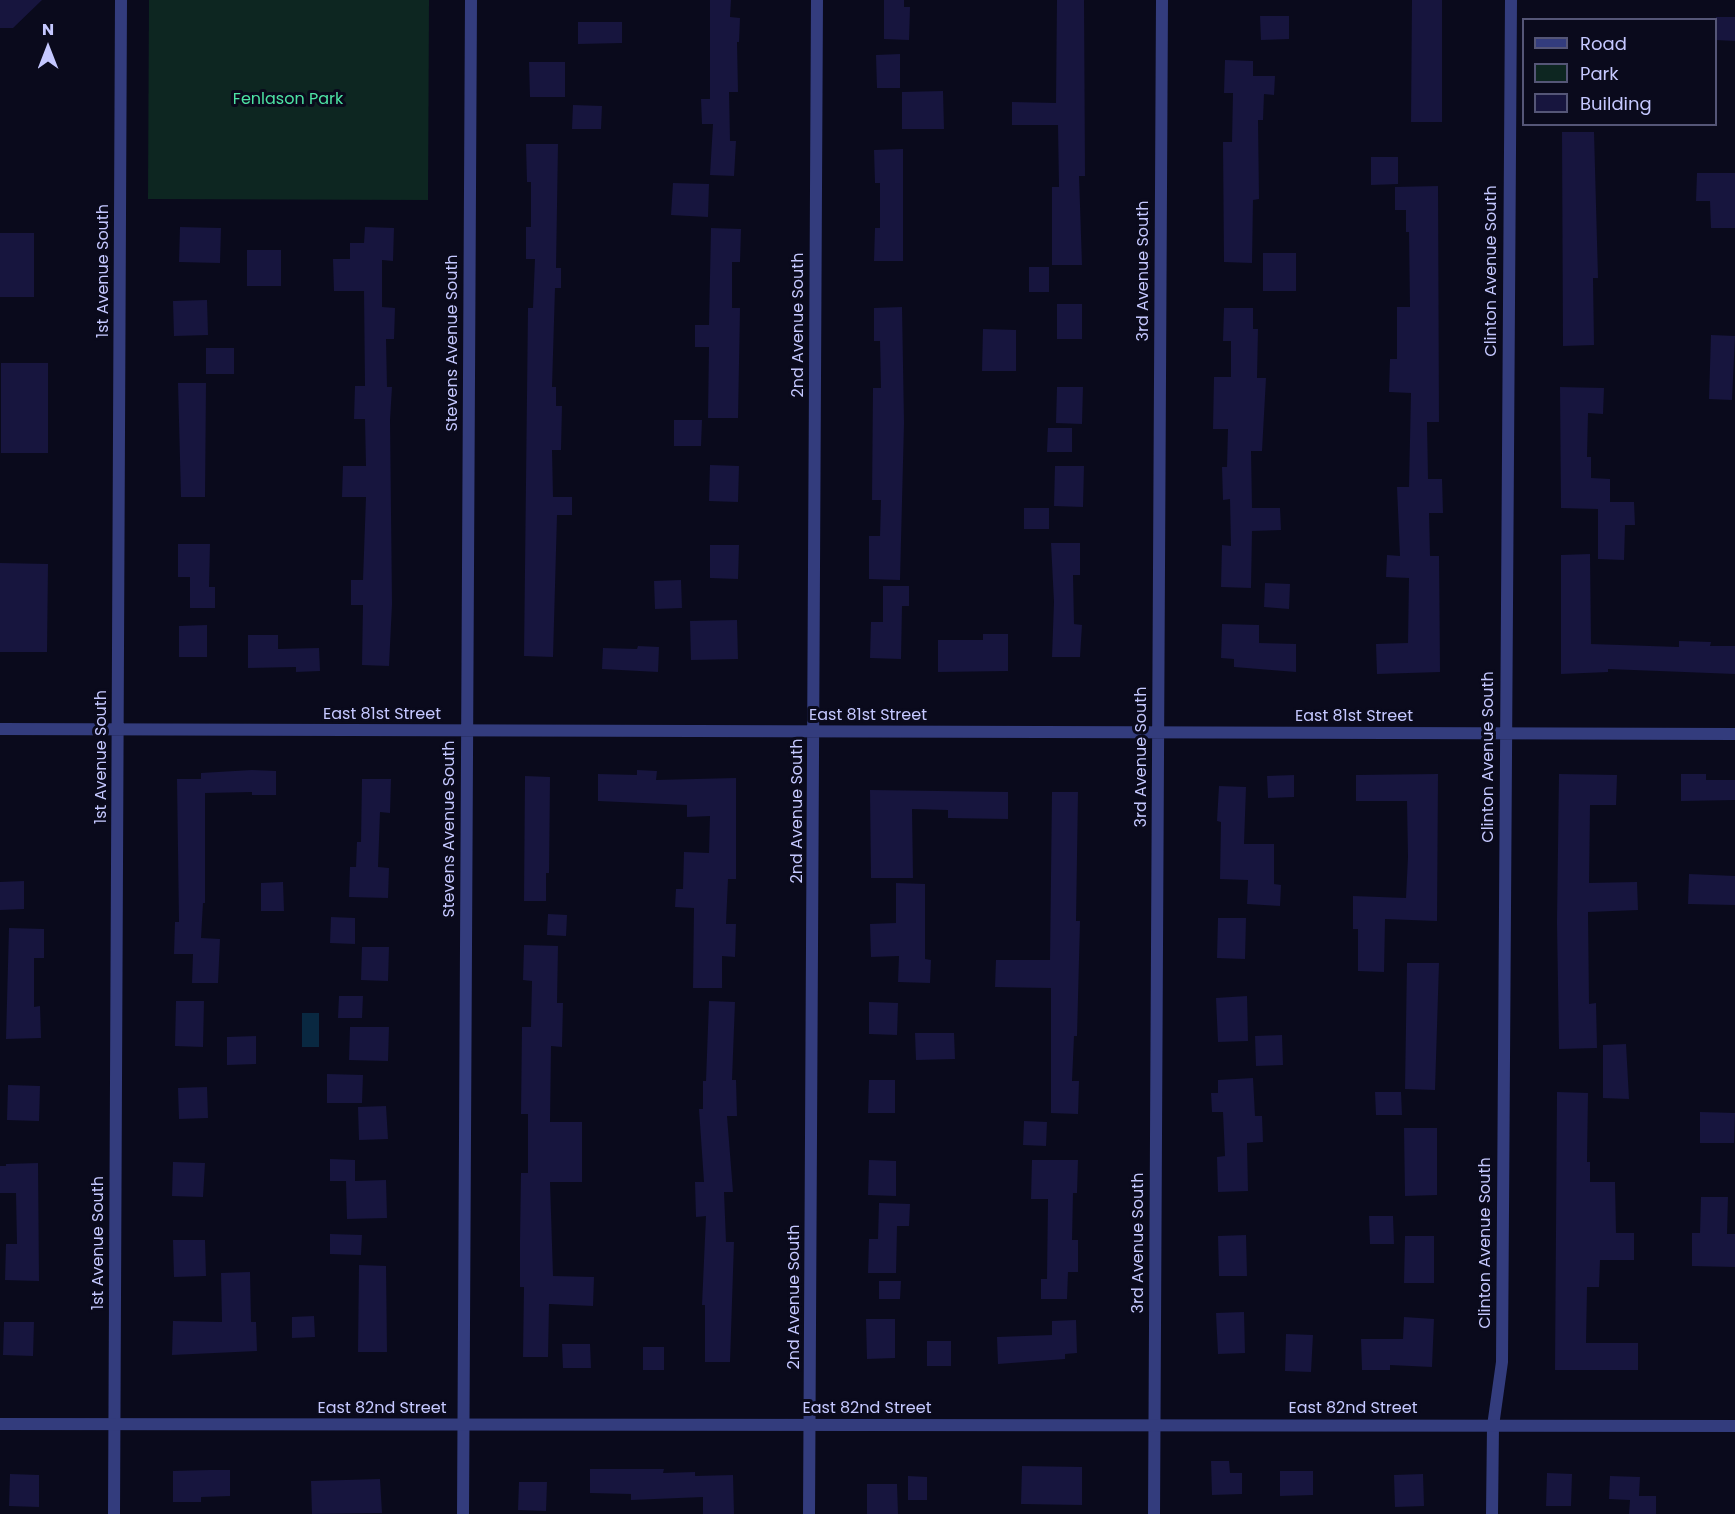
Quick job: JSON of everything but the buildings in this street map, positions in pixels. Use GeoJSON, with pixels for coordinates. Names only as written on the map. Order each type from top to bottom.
{"type":"FeatureCollection","features":[{"type":"Feature","properties":{"kind":"street","name":"1st Avenue South"},"geometry":{"type":"LineString","coordinates":[[114,1514],[121,0]]}},
{"type":"Feature","properties":{"kind":"street","name":"Stevens Avenue South"},"geometry":{"type":"LineString","coordinates":[[463,1514],[471,0]]}},
{"type":"Feature","properties":{"kind":"street","name":"2nd Avenue South"},"geometry":{"type":"LineString","coordinates":[[809,1514],[815,732],[817,0]]}},
{"type":"Feature","properties":{"kind":"street","name":"3rd Avenue South"},"geometry":{"type":"LineString","coordinates":[[1154,1514],[1162,0]]}},
{"type":"Feature","properties":{"kind":"street","name":"Clinton Avenue South"},"geometry":{"type":"LineString","coordinates":[[1492,1514],[1493,1426],[1502,1362],[1510,0]]}},
{"type":"Feature","properties":{"kind":"street","name":"East 81st Street"},"geometry":{"type":"LineString","coordinates":[[0,729],[1735,734]]}},
{"type":"Feature","properties":{"kind":"street","name":"East 82nd Street"},"geometry":{"type":"LineString","coordinates":[[0,1424],[1735,1426]]}},
{"type":"Feature","properties":{"kind":"green space","name":"Fenlason Park"},"geometry":{"type":"Polygon","coordinates":[[[149,0],[429,0],[428,200],[148,199],[149,0]]]}},
{"type":"Feature","properties":{"kind":"water"},"geometry":{"type":"Polygon","coordinates":[[[302,1013],[319,1013],[319,1047],[302,1047],[302,1013]]]}}]}
